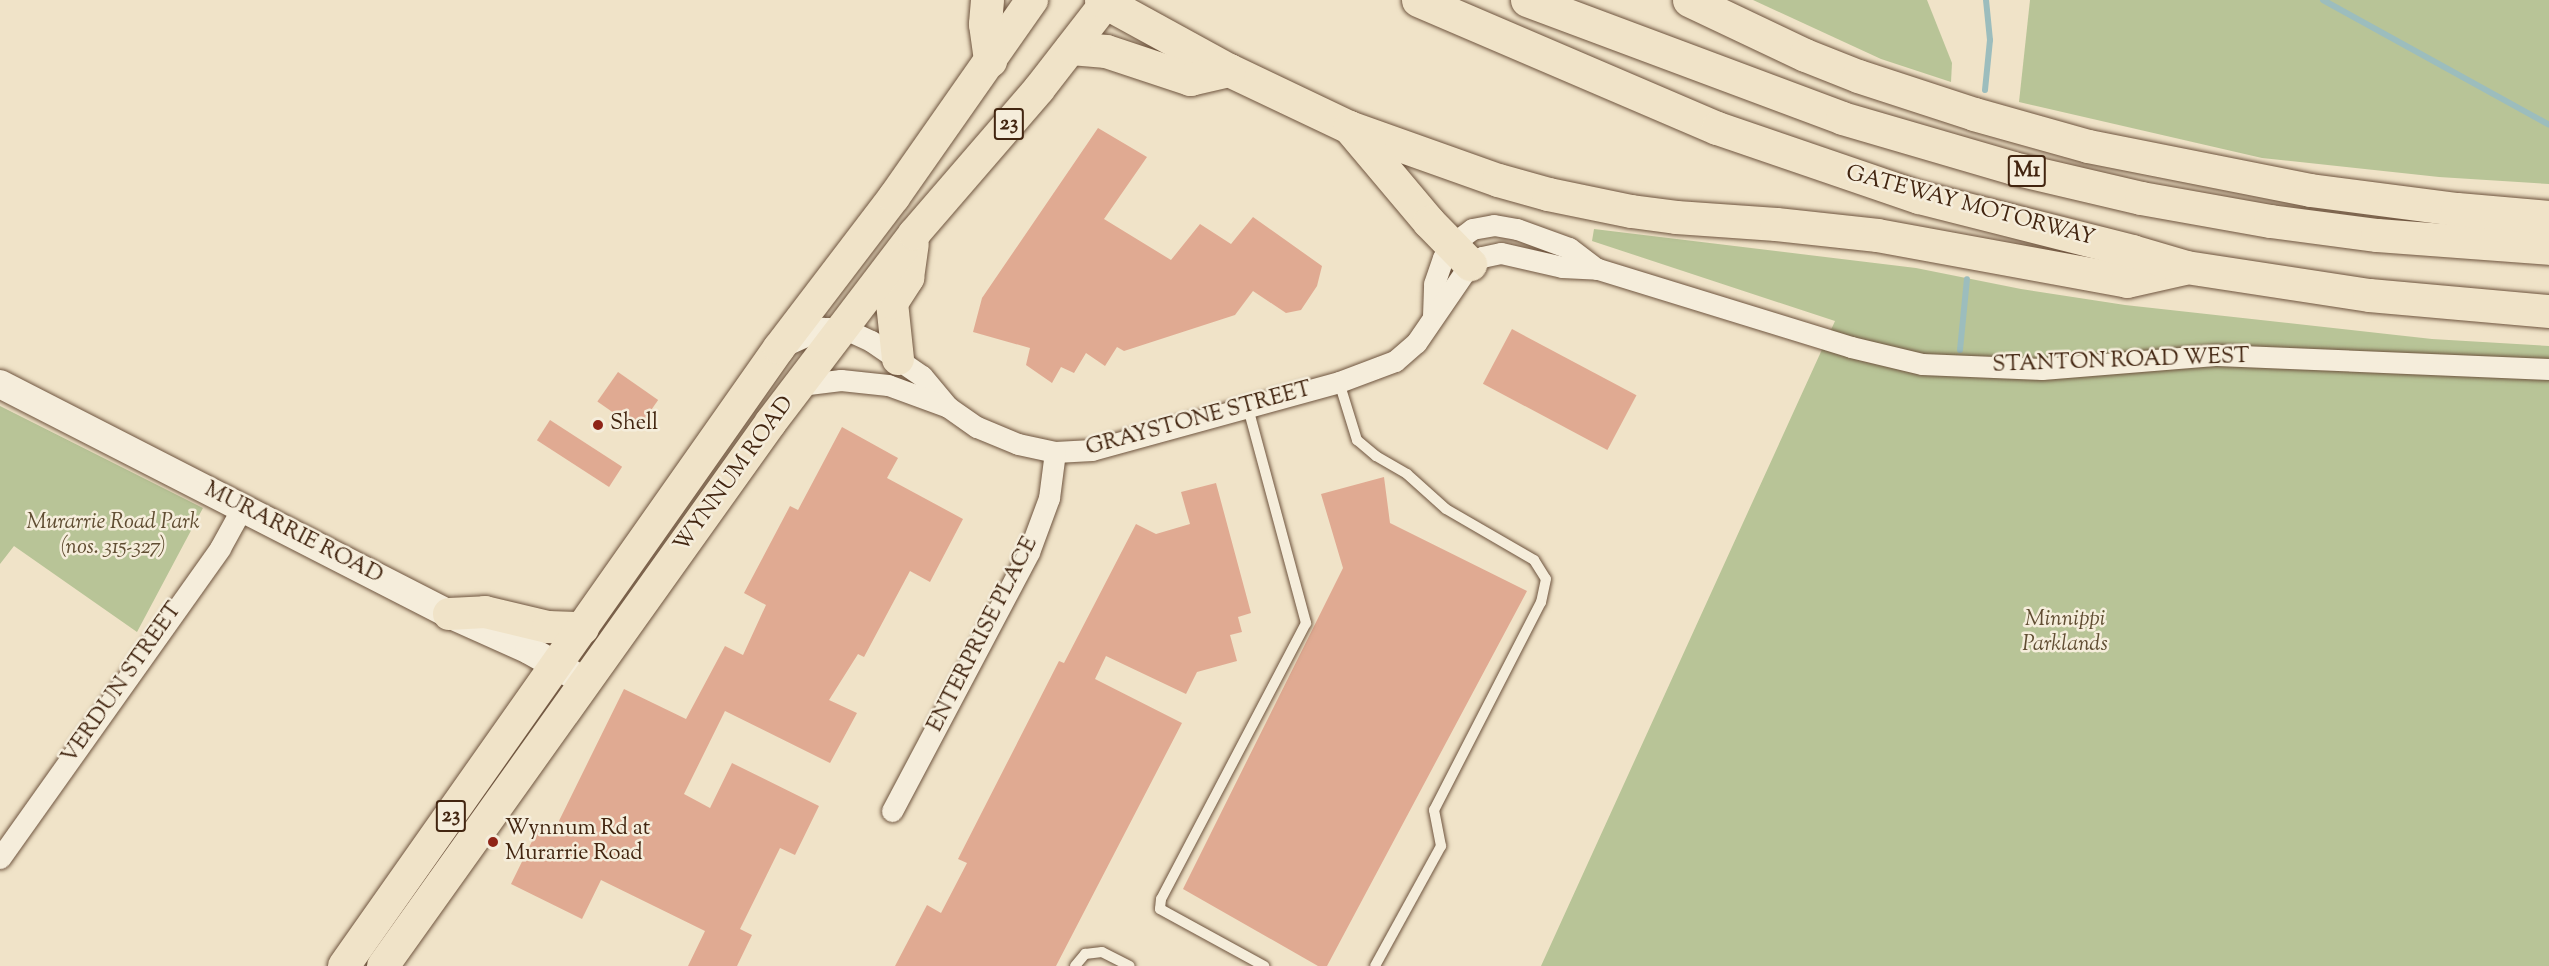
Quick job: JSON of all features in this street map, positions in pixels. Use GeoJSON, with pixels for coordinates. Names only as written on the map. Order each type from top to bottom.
{"type":"FeatureCollection","features":[{"type":"Feature","properties":{"kind":"highway"},"geometry":{"type":"LineString","coordinates":[[987,0],[985,24],[990,61]]}},
{"type":"Feature","properties":{"kind":"highway","name":"GATEWAY MOTORWAY"},"geometry":{"type":"LineString","coordinates":[[1418,0],[1616,87],[1717,128],[1813,163],[1919,197],[2186,267],[2369,295],[2549,310]]}},
{"type":"Feature","properties":{"kind":"highway","name":"M1"},"geometry":{"type":"LineString","coordinates":[[1527,0],[1842,118],[2013,168],[2141,198],[2270,221],[2377,235],[2549,248]]}},
{"type":"Feature","properties":{"kind":"highway"},"geometry":{"type":"LineString","coordinates":[[1689,0],[1805,55],[1858,76],[1974,114],[2088,146],[2310,190],[2457,209],[2549,217]]}},
{"type":"Feature","properties":{"kind":"highway"},"geometry":{"type":"LineString","coordinates":[[1105,1],[1229,70],[1349,127],[1498,180],[1631,211],[1877,235],[2127,281],[2186,267]]}},
{"type":"Feature","properties":{"kind":"highway"},"geometry":{"type":"LineString","coordinates":[[1071,48],[1106,51],[1190,79],[1229,70]]}},
{"type":"Feature","properties":{"kind":"highway"},"geometry":{"type":"LineString","coordinates":[[1349,127],[1460,254]]}},
{"type":"Feature","properties":{"kind":"main road","name":"WYNNUM ROAD"},"geometry":{"type":"LineString","coordinates":[[344,966],[779,348],[894,197],[1032,0]]}},
{"type":"Feature","properties":{"kind":"main road","name":"WYNNUM ROAD"},"geometry":{"type":"LineString","coordinates":[[383,966],[800,385],[914,234],[1071,48],[1105,1]]}},
{"type":"Feature","properties":{"kind":"main road"},"geometry":{"type":"LineString","coordinates":[[898,359],[892,303],[908,278],[914,234]]}},
{"type":"Feature","properties":{"kind":"main road"},"geometry":{"type":"LineString","coordinates":[[449,614],[485,612],[541,626],[583,628]]}},
{"type":"Feature","properties":{"kind":"street","name":"STANTON ROAD WEST"},"geometry":{"type":"LineString","coordinates":[[1598,269],[1569,248],[1506,226],[1472,229],[1460,254],[1482,257],[1501,253],[1562,267],[1598,269],[1851,347],[1922,364],[2042,369],[2217,354],[2549,369]]}},
{"type":"Feature","properties":{"kind":"street","name":"GRAYSTONE STREET"},"geometry":{"type":"LineString","coordinates":[[800,385],[865,381],[888,385],[948,407],[997,437],[1054,452],[1092,450],[1339,382],[1377,369],[1406,354],[1416,344],[1433,316],[1434,284],[1443,258],[1460,254]]}},
{"type":"Feature","properties":{"kind":"street"},"geometry":{"type":"LineString","coordinates":[[779,348],[813,332],[843,328]]}},
{"type":"Feature","properties":{"kind":"street","name":"GRAYSTONE STREET"},"geometry":{"type":"LineString","coordinates":[[843,328],[861,335],[922,376],[948,407]]}},
{"type":"Feature","properties":{"kind":"street","name":"MURARRIE ROAD"},"geometry":{"type":"LineString","coordinates":[[0,384],[586,682]]}},
{"type":"Feature","properties":{"kind":"street","name":"ENTERPRISE PLACE"},"geometry":{"type":"LineString","coordinates":[[892,811],[1029,552],[1049,498],[1054,452]]}},
{"type":"Feature","properties":{"kind":"street","name":"VERDUN STREET"},"geometry":{"type":"LineString","coordinates":[[0,858],[220,548],[242,508]]}},
{"type":"Feature","properties":{"kind":"lane"},"geometry":{"type":"LineString","coordinates":[[1339,382],[1357,440],[1376,456],[1407,474],[1446,509],[1534,560],[1546,579],[1541,602],[1434,810],[1441,846],[1375,966]]}},
{"type":"Feature","properties":{"kind":"lane"},"geometry":{"type":"LineString","coordinates":[[1248,408],[1306,623],[1161,899],[1160,909],[1264,966]]}},
{"type":"Feature","properties":{"kind":"lane"},"geometry":{"type":"LineString","coordinates":[[1075,966],[1085,954],[1102,952],[1130,966]]}},
{"type":"Feature","properties":{"kind":"green space"},"geometry":{"type":"Polygon","coordinates":[[[1753,0],[1927,0],[1952,63],[1951,82],[1881,59],[1753,0]]]}},
{"type":"Feature","properties":{"kind":"green space"},"geometry":{"type":"Polygon","coordinates":[[[2030,0],[2549,0],[2549,184],[2439,177],[2262,158],[2019,102],[2030,0]]]}},
{"type":"Feature","properties":{"kind":"green space","name":"Minnippi Parklands"},"geometry":{"type":"Polygon","coordinates":[[[1594,229],[1916,268],[2021,289],[2125,305],[2432,339],[2549,346],[2549,966],[1541,966],[1835,321],[1592,241],[1594,229]]]}},
{"type":"Feature","properties":{"kind":"green space","name":"Murarrie Road Park (nos. 315-327)"},"geometry":{"type":"Polygon","coordinates":[[[0,406],[203,508],[137,632],[14,546],[0,564],[0,406]]]}},
{"type":"Feature","properties":{"kind":"building"},"geometry":{"type":"Polygon","coordinates":[[[1098,128],[1147,157],[1104,219],[1171,260],[1200,224],[1231,244],[1253,217],[1322,266],[1317,286],[1301,310],[1286,313],[1253,291],[1235,315],[1124,351],[1117,347],[1105,366],[1086,353],[1074,373],[1061,367],[1052,383],[1026,365],[1030,348],[973,332],[982,298],[1098,128]]]}},
{"type":"Feature","properties":{"kind":"building"},"geometry":{"type":"Polygon","coordinates":[[[1512,329],[1636,395],[1607,450],[1483,384],[1512,329]]]}},
{"type":"Feature","properties":{"kind":"building"},"geometry":{"type":"Polygon","coordinates":[[[618,372],[658,400],[637,430],[597,401],[618,372]]]}},
{"type":"Feature","properties":{"kind":"building"},"geometry":{"type":"Polygon","coordinates":[[[550,420],[622,467],[609,487],[537,440],[550,420]]]}},
{"type":"Feature","properties":{"kind":"building"},"geometry":{"type":"Polygon","coordinates":[[[842,427],[898,458],[887,478],[963,519],[930,582],[910,571],[864,657],[858,654],[829,700],[857,713],[830,763],[725,711],[684,794],[710,808],[732,763],[819,806],[795,855],[780,848],[740,929],[752,935],[737,966],[688,966],[705,931],[601,880],[582,919],[511,884],[540,825],[554,831],[624,689],[686,719],[725,646],[743,655],[766,605],[744,593],[790,506],[798,510],[842,427]]]}},
{"type":"Feature","properties":{"kind":"building"},"geometry":{"type":"Polygon","coordinates":[[[1384,477],[1390,523],[1527,591],[1327,966],[1318,966],[1183,889],[1343,568],[1321,494],[1384,477]]]}},
{"type":"Feature","properties":{"kind":"building"},"geometry":{"type":"Polygon","coordinates":[[[1216,483],[1251,613],[1238,617],[1242,632],[1230,635],[1237,661],[1197,672],[1186,694],[1106,656],[1095,679],[1182,723],[1056,966],[895,966],[927,905],[941,913],[967,863],[958,859],[1059,661],[1064,663],[1136,524],[1156,534],[1190,524],[1181,492],[1216,483]]]}},
{"type":"Feature","properties":{"kind":"waterway"},"geometry":{"type":"LineString","coordinates":[[1985,90],[1990,40],[1986,0]]}},
{"type":"Feature","properties":{"kind":"waterway"},"geometry":{"type":"LineString","coordinates":[[2323,0],[2549,125]]}},
{"type":"Feature","properties":{"kind":"waterway"},"geometry":{"type":"LineString","coordinates":[[1960,350],[1967,279]]}},
{"type":"Feature","properties":{"kind":"place","name":"Shell"},"geometry":{"type":"Point","coordinates":[598,425]}},
{"type":"Feature","properties":{"kind":"place","name":"Wynnum Rd at Murarrie Road"},"geometry":{"type":"Point","coordinates":[493,842]}}]}
